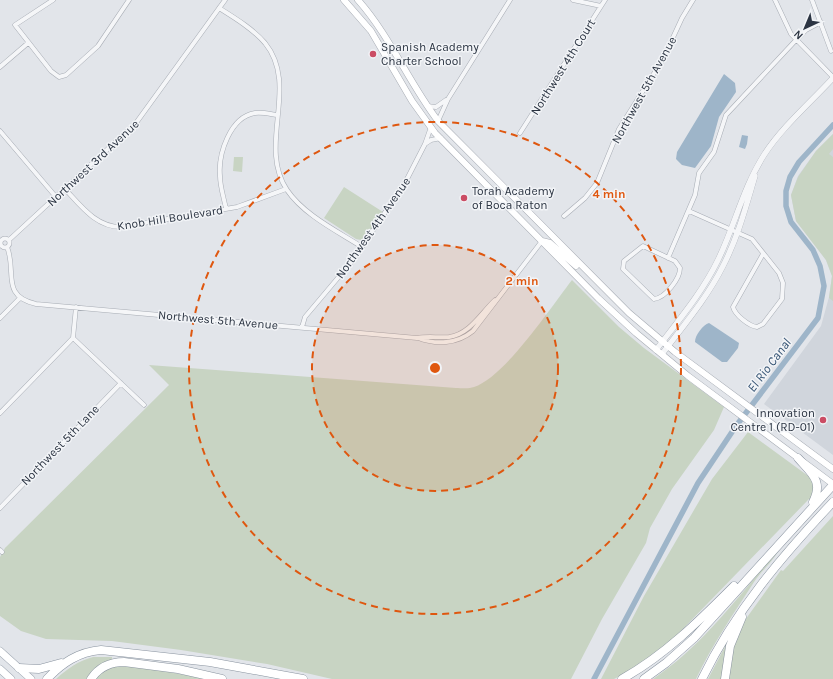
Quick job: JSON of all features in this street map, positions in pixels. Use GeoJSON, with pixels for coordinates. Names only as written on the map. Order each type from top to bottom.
{"type":"FeatureCollection","features":[{"type":"Feature","properties":{"kind":"highway"},"geometry":{"type":"LineString","coordinates":[[798,458],[815,477],[818,484],[817,494],[808,511]]}},
{"type":"Feature","properties":{"kind":"highway"},"geometry":{"type":"LineString","coordinates":[[644,679],[673,657],[694,638],[833,484]]}},
{"type":"Feature","properties":{"kind":"highway"},"geometry":{"type":"LineString","coordinates":[[702,679],[732,624],[758,588],[788,550],[833,502]]}},
{"type":"Feature","properties":{"kind":"highway"},"geometry":{"type":"LineString","coordinates":[[622,679],[650,662],[675,642],[733,587],[765,552],[783,539]]}},
{"type":"Feature","properties":{"kind":"highway"},"geometry":{"type":"LineString","coordinates":[[725,679],[728,654],[736,631],[758,588]]}},
{"type":"Feature","properties":{"kind":"highway"},"geometry":{"type":"LineString","coordinates":[[19,668],[39,669],[66,661],[84,653],[106,650],[210,662],[303,679]]}},
{"type":"Feature","properties":{"kind":"highway"},"geometry":{"type":"LineString","coordinates":[[47,679],[66,661]]}},
{"type":"Feature","properties":{"kind":"highway"},"geometry":{"type":"LineString","coordinates":[[91,679],[104,666],[116,662],[124,662],[178,669],[222,679]]}},
{"type":"Feature","properties":{"kind":"main road"},"geometry":{"type":"LineString","coordinates":[[344,0],[371,31],[406,92],[431,127],[611,310],[656,350],[753,425],[833,484]]}},
{"type":"Feature","properties":{"kind":"main road"},"geometry":{"type":"LineString","coordinates":[[357,1],[377,25],[427,106],[438,121],[588,273],[629,313],[662,342],[833,469]]}},
{"type":"Feature","properties":{"kind":"main road"},"geometry":{"type":"LineString","coordinates":[[542,241],[552,244],[571,262],[588,273]]}},
{"type":"Feature","properties":{"kind":"main road"},"geometry":{"type":"LineString","coordinates":[[0,651],[31,679]]}},
{"type":"Feature","properties":{"kind":"main road"},"geometry":{"type":"LineString","coordinates":[[0,669],[11,679]]}},
{"type":"Feature","properties":{"kind":"street"},"geometry":{"type":"LineString","coordinates":[[53,0],[16,24],[28,43],[51,71],[59,77],[66,75],[98,46],[129,0]]}},
{"type":"Feature","properties":{"kind":"street","name":"Northwest 3rd Avenue"},"geometry":{"type":"LineString","coordinates":[[9,240],[136,123],[225,0]]}},
{"type":"Feature","properties":{"kind":"street"},"geometry":{"type":"LineString","coordinates":[[438,121],[448,99],[510,0]]}},
{"type":"Feature","properties":{"kind":"street"},"geometry":{"type":"LineString","coordinates":[[573,0],[601,6]]}},
{"type":"Feature","properties":{"kind":"street","name":"Northwest 4th Court"},"geometry":{"type":"LineString","coordinates":[[520,133],[605,0]]}},
{"type":"Feature","properties":{"kind":"street","name":"Northwest 5th Avenue"},"geometry":{"type":"LineString","coordinates":[[564,216],[585,198],[598,183],[619,129],[663,59],[682,18],[693,0]]}},
{"type":"Feature","properties":{"kind":"street"},"geometry":{"type":"LineString","coordinates":[[656,350],[707,279],[731,230],[747,184],[770,147],[833,78],[796,40],[775,0]]}},
{"type":"Feature","properties":{"kind":"street"},"geometry":{"type":"LineString","coordinates":[[812,0],[831,51]]}},
{"type":"Feature","properties":{"kind":"street"},"geometry":{"type":"LineString","coordinates":[[220,8],[259,37],[272,55],[277,65],[280,83],[274,140],[276,160],[286,189],[305,208],[362,247]]}},
{"type":"Feature","properties":{"kind":"street"},"geometry":{"type":"LineString","coordinates":[[668,258],[695,195],[699,173],[714,152],[726,115],[806,30],[821,22]]}},
{"type":"Feature","properties":{"kind":"street"},"geometry":{"type":"LineString","coordinates":[[0,67],[28,43]]}},
{"type":"Feature","properties":{"kind":"street"},"geometry":{"type":"LineString","coordinates":[[427,106],[436,107],[448,99]]}},
{"type":"Feature","properties":{"kind":"street"},"geometry":{"type":"LineString","coordinates":[[226,209],[220,182],[220,165],[223,151],[232,131],[238,124],[252,114],[277,114]]}},
{"type":"Feature","properties":{"kind":"street","name":"Northwest 4th Avenue"},"geometry":{"type":"LineString","coordinates":[[302,327],[305,317],[362,247],[411,174],[431,127]]}},
{"type":"Feature","properties":{"kind":"street"},"geometry":{"type":"LineString","coordinates":[[0,131],[56,197]]}},
{"type":"Feature","properties":{"kind":"street"},"geometry":{"type":"LineString","coordinates":[[425,144],[431,140],[441,138]]}},
{"type":"Feature","properties":{"kind":"street"},"geometry":{"type":"LineString","coordinates":[[662,354],[711,287],[726,261],[738,232],[757,167]]}},
{"type":"Feature","properties":{"kind":"street","name":"Knob Hill Boulevard"},"geometry":{"type":"LineString","coordinates":[[65,189],[94,218],[105,225],[116,227],[146,224],[226,209],[247,204],[286,189]]}},
{"type":"Feature","properties":{"kind":"street"},"geometry":{"type":"LineString","coordinates":[[689,211],[752,239],[779,273],[783,283],[780,302],[763,324],[758,327],[751,325],[736,313],[733,306],[763,254]]}},
{"type":"Feature","properties":{"kind":"street"},"geometry":{"type":"LineString","coordinates":[[0,318],[19,299],[9,285],[8,274],[10,255],[7,247],[9,240],[3,238],[0,244],[3,247],[7,247]]}},
{"type":"Feature","properties":{"kind":"street","name":"Northwest 5th Avenue"},"geometry":{"type":"LineString","coordinates":[[19,299],[30,303],[417,338],[450,337],[461,333],[471,326],[495,300],[542,241]]}},
{"type":"Feature","properties":{"kind":"street"},"geometry":{"type":"LineString","coordinates":[[643,246],[668,258],[678,265],[680,272],[663,296],[659,299],[654,299],[646,293],[623,269],[624,261],[643,246]]}},
{"type":"Feature","properties":{"kind":"street"},"geometry":{"type":"LineString","coordinates":[[0,413],[73,338],[76,307]]}},
{"type":"Feature","properties":{"kind":"street"},"geometry":{"type":"LineString","coordinates":[[73,338],[144,405]]}},
{"type":"Feature","properties":{"kind":"street","name":"Northwest 5th Lane"},"geometry":{"type":"LineString","coordinates":[[0,508],[121,383]]}},
{"type":"Feature","properties":{"kind":"shaded area"},"geometry":{"type":"Polygon","coordinates":[[[833,134],[833,455],[764,404],[821,326],[829,297],[832,276],[826,260],[796,221],[791,195],[798,176],[816,151],[833,134]]]}},
{"type":"Feature","properties":{"kind":"green space"},"geometry":{"type":"Polygon","coordinates":[[[833,134],[833,149],[829,154],[833,157],[833,301],[829,298],[832,276],[826,260],[796,221],[791,195],[798,177],[816,151],[833,134]]]}},
{"type":"Feature","properties":{"kind":"green space"},"geometry":{"type":"Polygon","coordinates":[[[234,157],[243,157],[242,172],[233,171],[234,157]]]}},
{"type":"Feature","properties":{"kind":"green space"},"geometry":{"type":"Polygon","coordinates":[[[344,187],[383,212],[368,235],[361,240],[356,239],[324,218],[344,187]]]}},
{"type":"Feature","properties":{"kind":"green space"},"geometry":{"type":"Polygon","coordinates":[[[572,280],[619,327],[644,348],[724,407],[714,430],[672,489],[650,528],[646,543],[602,619],[571,679],[332,679],[267,664],[181,650],[112,641],[46,639],[21,631],[0,616],[0,557],[5,548],[169,385],[149,365],[472,388],[486,381],[513,356],[527,340],[572,280]]]}},
{"type":"Feature","properties":{"kind":"green space"},"geometry":{"type":"Polygon","coordinates":[[[748,432],[811,478],[814,490],[811,500],[809,499],[677,635],[648,659],[620,676],[614,679],[601,679],[644,596],[712,479],[748,432]]]}},
{"type":"Feature","properties":{"kind":"green space"},"geometry":{"type":"Polygon","coordinates":[[[833,516],[833,679],[728,679],[733,645],[740,627],[781,570],[783,571],[833,516]]]}},
{"type":"Feature","properties":{"kind":"green space"},"geometry":{"type":"Polygon","coordinates":[[[780,548],[774,558],[754,582],[731,617],[696,679],[653,679],[689,651],[705,635],[736,601],[780,548]]]}},
{"type":"Feature","properties":{"kind":"green space"},"geometry":{"type":"Polygon","coordinates":[[[729,639],[723,679],[708,679],[729,639]]]}},
{"type":"Feature","properties":{"kind":"green space"},"geometry":{"type":"Polygon","coordinates":[[[93,657],[112,657],[112,660],[92,671],[87,679],[56,679],[73,666],[93,657]]]}},
{"type":"Feature","properties":{"kind":"green space"},"geometry":{"type":"Polygon","coordinates":[[[116,665],[135,666],[208,679],[96,679],[101,672],[116,665]]]}},
{"type":"Feature","properties":{"kind":"water"},"geometry":{"type":"Polygon","coordinates":[[[724,74],[735,83],[736,92],[719,117],[711,146],[695,168],[682,165],[676,159],[677,152],[724,74]]]}},
{"type":"Feature","properties":{"kind":"water"},"geometry":{"type":"Polygon","coordinates":[[[742,135],[748,136],[745,149],[739,147],[742,135]]]}},
{"type":"Feature","properties":{"kind":"water"},"geometry":{"type":"Polygon","coordinates":[[[709,323],[739,343],[738,348],[727,362],[722,362],[695,342],[696,336],[704,326],[709,323]]]}},
{"type":"Feature","properties":{"kind":"waterway","name":"El Rio Canal"},"geometry":{"type":"LineString","coordinates":[[594,679],[698,483],[736,426],[818,318],[824,286],[820,266],[813,250],[791,222],[786,206],[786,191],[790,177],[799,162],[833,125]]}},
{"type":"Feature","properties":{"kind":"place","name":"Spanish Academy Charter School"},"geometry":{"type":"Point","coordinates":[373,54]}},
{"type":"Feature","properties":{"kind":"place","name":"Torah Academy of Boca Raton"},"geometry":{"type":"Point","coordinates":[464,198]}},
{"type":"Feature","properties":{"kind":"place","name":"Innovation Centre 1 (RD-01)"},"geometry":{"type":"Point","coordinates":[823,420]}}]}
